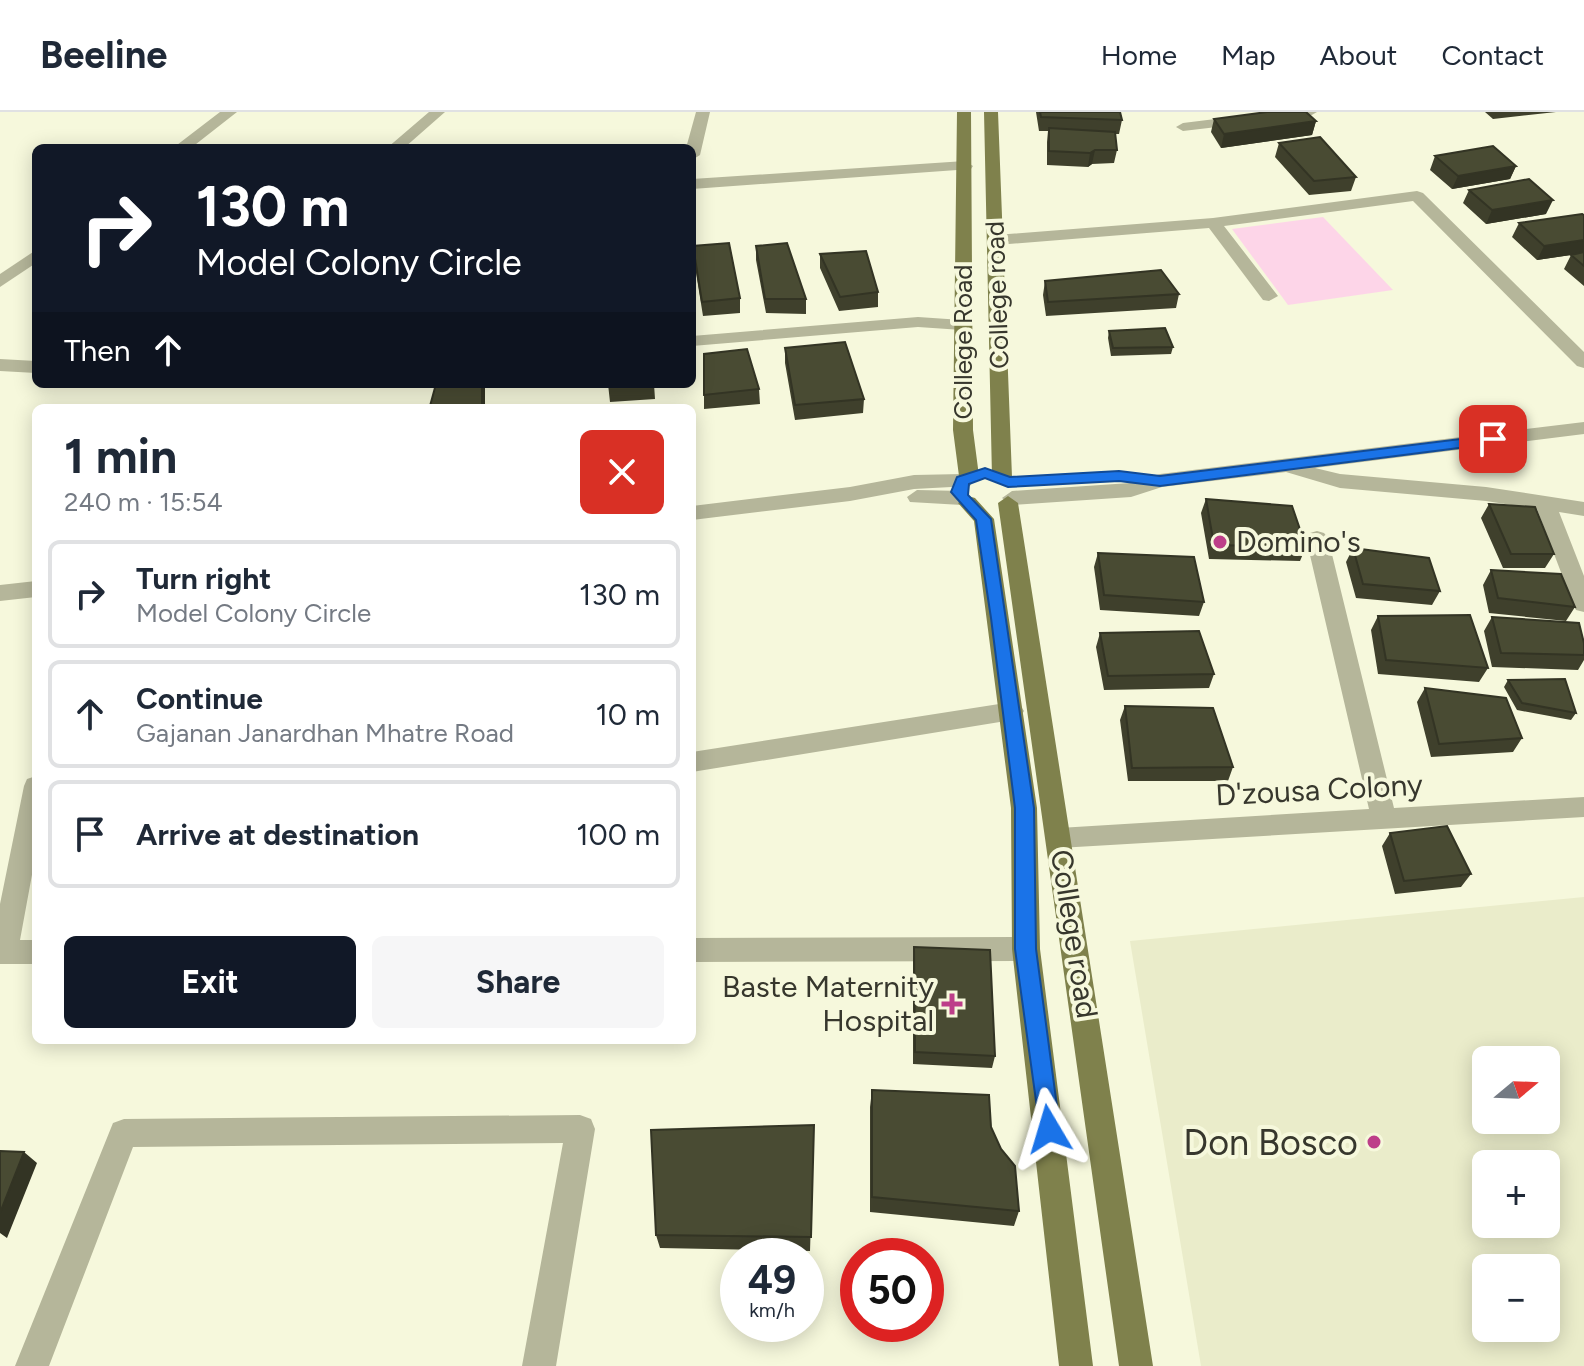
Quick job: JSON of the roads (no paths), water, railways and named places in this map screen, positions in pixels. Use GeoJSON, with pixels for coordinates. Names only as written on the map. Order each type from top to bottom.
{"type":"FeatureCollection","features":[{"type":"Feature","properties":{"kind":"main road","name":"College Road"},"geometry":{"type":"LineString","coordinates":[[964,112],[962,325],[965,489],[984,519],[1012,711],[1024,808],[1026,949],[1076,1366]]}},
{"type":"Feature","properties":{"kind":"main road","name":"College road"},"geometry":{"type":"LineString","coordinates":[[991,112],[1007,490],[1136,1366]]}},
{"type":"Feature","properties":{"kind":"main road"},"geometry":{"type":"LineString","coordinates":[[985,473],[1007,490],[984,508],[965,489],[985,473]]}},
{"type":"Feature","properties":{"kind":"street"},"geometry":{"type":"LineString","coordinates":[[186,144],[230,112]]}},
{"type":"Feature","properties":{"kind":"street"},"geometry":{"type":"LineString","coordinates":[[400,144],[438,112]]}},
{"type":"Feature","properties":{"kind":"street"},"geometry":{"type":"LineString","coordinates":[[695,144],[703,112]]}},
{"type":"Feature","properties":{"kind":"street"},"geometry":{"type":"LineString","coordinates":[[1183,127],[1310,112]]}},
{"type":"Feature","properties":{"kind":"street"},"geometry":{"type":"LineString","coordinates":[[696,184],[965,166]]}},
{"type":"Feature","properties":{"kind":"street"},"geometry":{"type":"LineString","coordinates":[[996,240],[1213,223],[1417,196],[1584,362]]}},
{"type":"Feature","properties":{"kind":"street"},"geometry":{"type":"LineString","coordinates":[[1213,223],[1269,296]]}},
{"type":"Feature","properties":{"kind":"street"},"geometry":{"type":"LineString","coordinates":[[0,282],[32,258]]}},
{"type":"Feature","properties":{"kind":"street"},"geometry":{"type":"LineString","coordinates":[[696,341],[918,322],[962,325]]}},
{"type":"Feature","properties":{"kind":"street"},"geometry":{"type":"LineString","coordinates":[[0,365],[32,367]]}},
{"type":"Feature","properties":{"kind":"street"},"geometry":{"type":"LineString","coordinates":[[1007,490],[1131,490],[1160,481],[1584,428]]}},
{"type":"Feature","properties":{"kind":"street"},"geometry":{"type":"LineString","coordinates":[[1281,466],[1340,481],[1486,494],[1584,509]]}},
{"type":"Feature","properties":{"kind":"street"},"geometry":{"type":"LineString","coordinates":[[696,513],[850,494],[965,489]]}},
{"type":"Feature","properties":{"kind":"street"},"geometry":{"type":"LineString","coordinates":[[1545,503],[1584,604]]}},
{"type":"Feature","properties":{"kind":"street"},"geometry":{"type":"LineString","coordinates":[[1317,538],[1384,818]]}},
{"type":"Feature","properties":{"kind":"street"},"geometry":{"type":"LineString","coordinates":[[0,593],[32,589]]}},
{"type":"Feature","properties":{"kind":"street"},"geometry":{"type":"LineString","coordinates":[[696,761],[1012,711]]}},
{"type":"Feature","properties":{"kind":"street","name":"D'zousa Colony"},"geometry":{"type":"LineString","coordinates":[[1059,838],[1584,807]]}},
{"type":"Feature","properties":{"kind":"street"},"geometry":{"type":"LineString","coordinates":[[32,826],[28,866],[2,952],[32,952]]}},
{"type":"Feature","properties":{"kind":"street"},"geometry":{"type":"LineString","coordinates":[[696,950],[1026,949]]}},
{"type":"Feature","properties":{"kind":"street"},"geometry":{"type":"LineString","coordinates":[[32,1366],[124,1133],[580,1129],[539,1366]]}},
{"type":"Feature","properties":{"kind":"place","name":"Domino's"},"geometry":{"type":"Point","coordinates":[1220,542]}},
{"type":"Feature","properties":{"kind":"place","name":"Baste Maternity Hospital"},"geometry":{"type":"Point","coordinates":[952,1004]}},
{"type":"Feature","properties":{"kind":"place","name":"Don Bosco"},"geometry":{"type":"Point","coordinates":[1374,1142]}}]}
